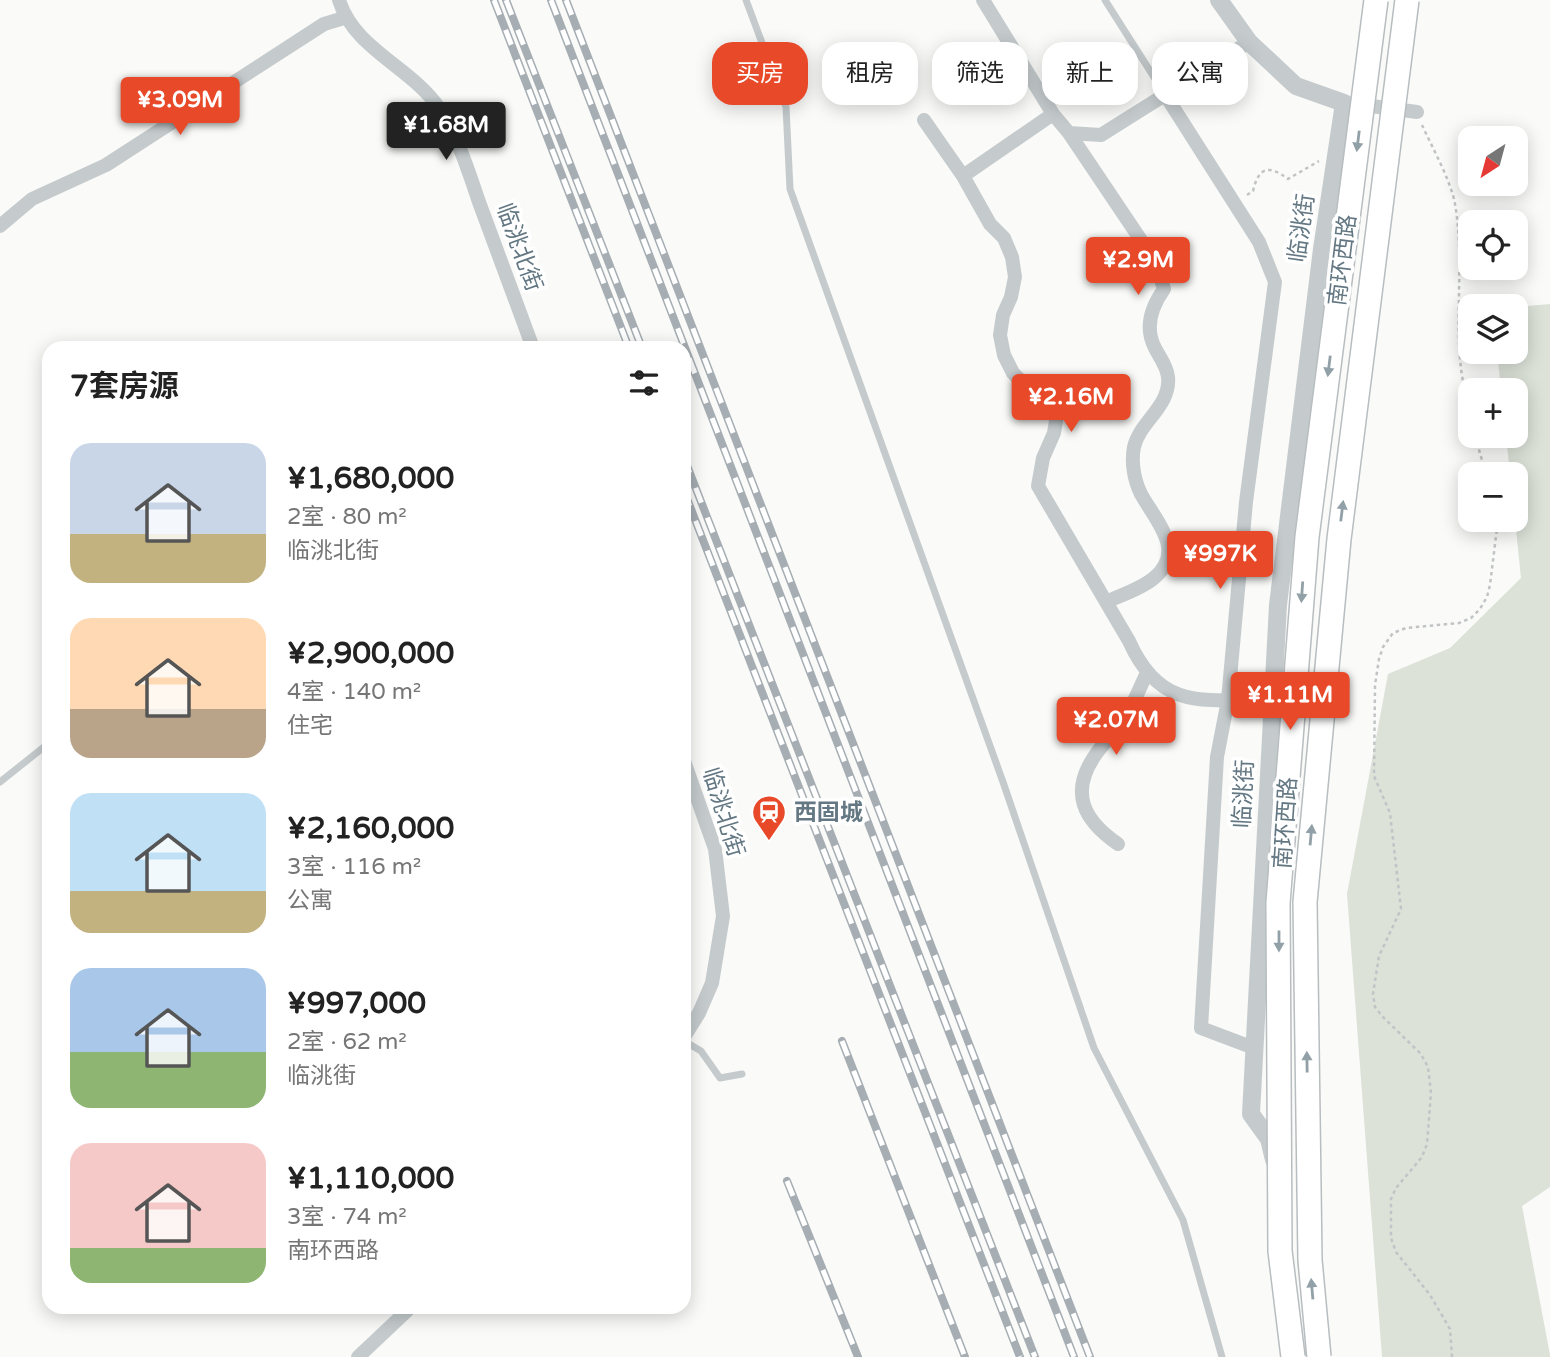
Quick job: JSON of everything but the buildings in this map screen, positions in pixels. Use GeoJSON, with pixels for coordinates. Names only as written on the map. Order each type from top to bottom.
{"type":"FeatureCollection","features":[{"type":"Feature","properties":{"kind":"highway","name":"南环西路"},"geometry":{"type":"LineString","coordinates":[[1293,1357],[1280,1251],[1278,903],[1307,537],[1376,0]]}},
{"type":"Feature","properties":{"kind":"highway","name":"南环西路"},"geometry":{"type":"LineString","coordinates":[[1319,1357],[1310,1260],[1305,902],[1339,539],[1407,0]]}},
{"type":"Feature","properties":{"kind":"street","name":"临洮北街"},"geometry":{"type":"LineString","coordinates":[[339,0],[344,18],[372,47],[417,82],[439,108],[458,143],[530,341]]}},
{"type":"Feature","properties":{"kind":"street"},"geometry":{"type":"LineString","coordinates":[[983,0],[1053,114],[1069,133],[1155,261],[1164,289],[1155,301],[1150,315],[1150,330],[1153,345],[1166,368],[1167,391],[1163,401],[1141,428],[1134,449],[1133,471],[1140,492],[1166,533],[1167,558],[1162,570],[1153,579],[1106,602]]}},
{"type":"Feature","properties":{"kind":"street"},"geometry":{"type":"LineString","coordinates":[[1219,0],[1249,42],[1296,86],[1344,103],[1417,112]]}},
{"type":"Feature","properties":{"kind":"street"},"geometry":{"type":"LineString","coordinates":[[0,226],[32,199],[106,165],[324,24],[344,18]]}},
{"type":"Feature","properties":{"kind":"street","name":"临洮街"},"geometry":{"type":"LineString","coordinates":[[1301,1357],[1283,1190],[1269,1139],[1251,1114],[1278,605],[1322,248],[1344,103]]}},
{"type":"Feature","properties":{"kind":"street"},"geometry":{"type":"LineString","coordinates":[[1069,133],[1101,135],[1152,104]]}},
{"type":"Feature","properties":{"kind":"street"},"geometry":{"type":"LineString","coordinates":[[1172,105],[1259,242],[1275,282],[1246,502],[1228,700],[1217,757],[1201,1028],[1254,1048]]}},
{"type":"Feature","properties":{"kind":"street"},"geometry":{"type":"LineString","coordinates":[[963,176],[1053,114]]}},
{"type":"Feature","properties":{"kind":"street"},"geometry":{"type":"LineString","coordinates":[[924,120],[963,176],[989,224],[1004,238],[1012,257],[1015,277],[1011,297],[1003,315],[1000,335],[1004,355],[1013,373],[1027,387],[1048,399],[1054,409],[1056,421],[1043,458],[1038,486],[1139,663],[1154,681],[1174,694],[1196,700],[1273,698]]}},
{"type":"Feature","properties":{"kind":"street"},"geometry":{"type":"LineString","coordinates":[[1118,844],[1103,834],[1091,819],[1083,802],[1081,783],[1094,756],[1126,716],[1147,673]]}},
{"type":"Feature","properties":{"kind":"street","name":"临洮北街"},"geometry":{"type":"LineString","coordinates":[[691,781],[715,849],[723,916],[712,983],[691,1027]]}},
{"type":"Feature","properties":{"kind":"street"},"geometry":{"type":"LineString","coordinates":[[358,1357],[404,1314]]}},
{"type":"Feature","properties":{"kind":"lane"},"geometry":{"type":"LineString","coordinates":[[746,0],[786,107],[790,190],[1003,782],[1094,1048],[1183,1220],[1222,1357]]}},
{"type":"Feature","properties":{"kind":"lane"},"geometry":{"type":"LineString","coordinates":[[1105,0],[1152,74]]}},
{"type":"Feature","properties":{"kind":"lane"},"geometry":{"type":"LineString","coordinates":[[0,782],[42,749]]}},
{"type":"Feature","properties":{"kind":"lane"},"geometry":{"type":"LineString","coordinates":[[691,1044],[701,1051],[720,1078],[742,1074]]}},
{"type":"Feature","properties":{"kind":"path"},"geometry":{"type":"LineString","coordinates":[[1417,112],[1455,199],[1460,291],[1458,344],[1462,378]]}},
{"type":"Feature","properties":{"kind":"path"},"geometry":{"type":"LineString","coordinates":[[1234,202],[1254,191],[1257,177],[1266,170],[1275,170],[1288,179],[1337,150]]}},
{"type":"Feature","properties":{"kind":"path"},"geometry":{"type":"LineString","coordinates":[[1452,1357],[1450,1329],[1430,1295],[1396,1252],[1391,1238],[1391,1199],[1396,1188],[1422,1157],[1427,1144],[1431,1093],[1428,1067],[1421,1054],[1375,1007],[1373,994],[1379,956],[1401,909],[1390,813],[1374,776],[1375,685],[1383,647],[1393,633],[1406,628],[1459,623],[1471,618],[1480,609],[1490,584],[1497,532]]}},
{"type":"Feature","properties":{"kind":"shaded area"},"geometry":{"type":"Polygon","coordinates":[[[1550,304],[1550,1187],[1522,1206],[1550,1357],[1382,1357],[1347,894],[1388,674],[1450,648],[1521,578],[1516,532],[1528,532],[1528,462],[1509,462],[1507,448],[1528,448],[1528,378],[1500,378],[1498,364],[1528,364],[1528,306],[1550,304]]]}},
{"type":"Feature","properties":{"kind":"railway"},"geometry":{"type":"LineString","coordinates":[[494,0],[626,341]]}},
{"type":"Feature","properties":{"kind":"railway"},"geometry":{"type":"LineString","coordinates":[[506,0],[639,341]]}},
{"type":"Feature","properties":{"kind":"railway"},"geometry":{"type":"LineString","coordinates":[[551,0],[682,341]]}},
{"type":"Feature","properties":{"kind":"railway"},"geometry":{"type":"LineString","coordinates":[[566,0],[1090,1357]]}},
{"type":"Feature","properties":{"kind":"railway"},"geometry":{"type":"LineString","coordinates":[[691,363],[1074,1357]]}},
{"type":"Feature","properties":{"kind":"railway"},"geometry":{"type":"LineString","coordinates":[[691,476],[1035,1357]]}},
{"type":"Feature","properties":{"kind":"railway"},"geometry":{"type":"LineString","coordinates":[[691,509],[1020,1357]]}},
{"type":"Feature","properties":{"kind":"railway"},"geometry":{"type":"LineString","coordinates":[[842,1041],[965,1357]]}},
{"type":"Feature","properties":{"kind":"railway"},"geometry":{"type":"LineString","coordinates":[[787,1181],[858,1357]]}},
{"type":"Feature","properties":{"kind":"place","name":"西固城"},"geometry":{"type":"Point","coordinates":[769,842]}}]}
